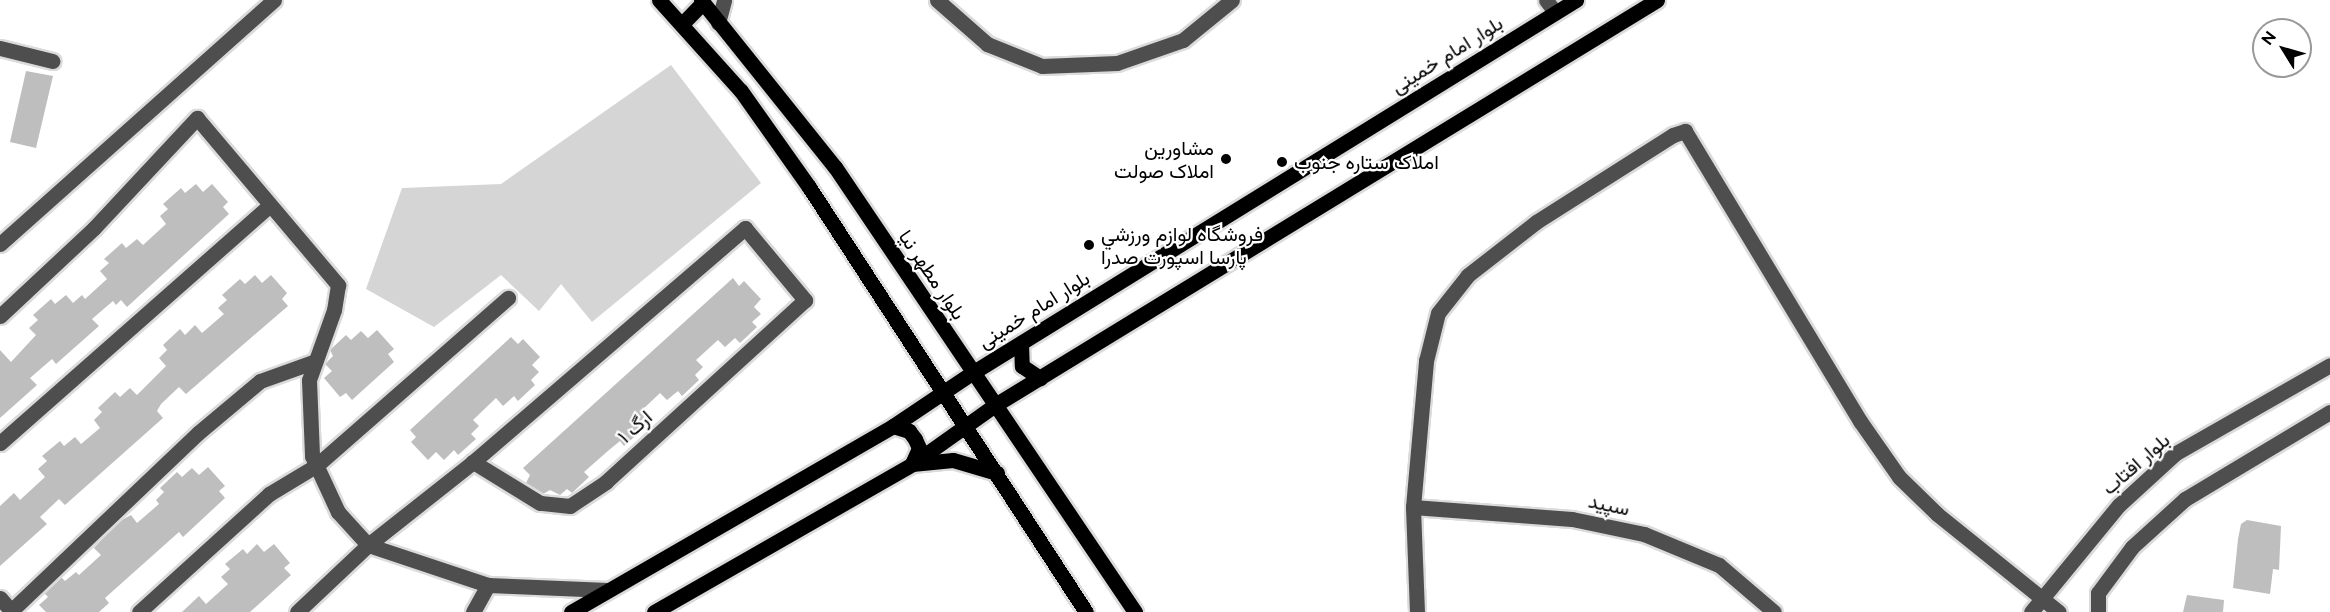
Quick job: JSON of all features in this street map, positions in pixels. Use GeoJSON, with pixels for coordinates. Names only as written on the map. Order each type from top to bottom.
{"type":"FeatureCollection","features":[{"type":"Feature","properties":{"kind":"main road"},"geometry":{"type":"LineString","coordinates":[[659,0],[741,91],[803,177],[943,392],[967,425],[1086,612]]}},
{"type":"Feature","properties":{"kind":"main road","name":"بلوار امام خمینی"},"geometry":{"type":"LineString","coordinates":[[572,612],[893,426],[972,373],[1551,6],[1576,0]]}},
{"type":"Feature","properties":{"kind":"main road"},"geometry":{"type":"LineString","coordinates":[[654,612],[912,464],[995,405],[1657,0]]}},
{"type":"Feature","properties":{"kind":"main road"},"geometry":{"type":"LineString","coordinates":[[682,24],[702,1]]}},
{"type":"Feature","properties":{"kind":"main road","name":"بلوار مطهر نیا"},"geometry":{"type":"LineString","coordinates":[[702,1],[835,167],[1135,612]]}},
{"type":"Feature","properties":{"kind":"main road"},"geometry":{"type":"LineString","coordinates":[[1021,343],[1022,366],[1040,378]]}},
{"type":"Feature","properties":{"kind":"main road"},"geometry":{"type":"LineString","coordinates":[[893,426],[909,430],[915,439],[918,448],[912,464]]}},
{"type":"Feature","properties":{"kind":"main road"},"geometry":{"type":"LineString","coordinates":[[912,464],[953,460],[997,472]]}},
{"type":"Feature","properties":{"kind":"street"},"geometry":{"type":"LineString","coordinates":[[0,244],[273,0]]}},
{"type":"Feature","properties":{"kind":"street"},"geometry":{"type":"LineString","coordinates":[[718,23],[724,0]]}},
{"type":"Feature","properties":{"kind":"street"},"geometry":{"type":"LineString","coordinates":[[937,0],[987,44],[1042,66],[1117,63],[1183,40],[1232,0]]}},
{"type":"Feature","properties":{"kind":"street"},"geometry":{"type":"LineString","coordinates":[[0,48],[52,61]]}},
{"type":"Feature","properties":{"kind":"street"},"geometry":{"type":"LineString","coordinates":[[0,315],[94,228],[196,118],[338,285],[334,310],[309,380],[312,456],[338,512],[368,545],[488,585],[608,590]]}},
{"type":"Feature","properties":{"kind":"street"},"geometry":{"type":"LineString","coordinates":[[1417,612],[1413,507],[1426,361],[1438,313],[1468,275],[1536,222],[1672,135],[1685,131],[1860,421],[1899,477],[1937,514],[2059,612]]}},
{"type":"Feature","properties":{"kind":"street"},"geometry":{"type":"LineString","coordinates":[[0,443],[269,206]]}},
{"type":"Feature","properties":{"kind":"street","name":"ارگ ۱"},"geometry":{"type":"LineString","coordinates":[[745,228],[805,300],[606,482],[570,506],[540,503],[473,462],[745,228]]}},
{"type":"Feature","properties":{"kind":"street"},"geometry":{"type":"LineString","coordinates":[[139,612],[269,494],[317,465],[508,298]]}},
{"type":"Feature","properties":{"kind":"street"},"geometry":{"type":"LineString","coordinates":[[0,598],[12,611],[198,433],[260,381],[316,361]]}},
{"type":"Feature","properties":{"kind":"street","name":"بلوار افتاب"},"geometry":{"type":"LineString","coordinates":[[2031,612],[2118,505],[2176,453],[2330,365]]}},
{"type":"Feature","properties":{"kind":"street"},"geometry":{"type":"LineString","coordinates":[[2098,612],[2098,593],[2132,547],[2185,499],[2330,412]]}},
{"type":"Feature","properties":{"kind":"street"},"geometry":{"type":"LineString","coordinates":[[297,612],[368,545],[473,462]]}},
{"type":"Feature","properties":{"kind":"street","name":"سپید"},"geometry":{"type":"LineString","coordinates":[[1413,507],[1572,519],[1644,534],[1719,566],[1774,612]]}},
{"type":"Feature","properties":{"kind":"street"},"geometry":{"type":"LineString","coordinates":[[474,612],[488,585]]}},
{"type":"Feature","properties":{"kind":"shaded area"},"geometry":{"type":"Polygon","coordinates":[[[671,65],[761,183],[592,322],[561,284],[539,311],[501,275],[434,327],[366,289],[402,188],[501,184],[671,65]]]}},
{"type":"Feature","properties":{"kind":"building"},"geometry":{"type":"Polygon","coordinates":[[[26,71],[53,76],[36,148],[10,142],[26,71]]]}},
{"type":"Feature","properties":{"kind":"building"},"geometry":{"type":"Polygon","coordinates":[[[196,184],[203,192],[212,184],[228,202],[223,207],[229,214],[127,307],[121,300],[116,305],[113,301],[92,319],[99,326],[56,364],[52,359],[30,378],[37,385],[0,418],[0,350],[11,362],[36,335],[29,328],[38,320],[33,315],[51,299],[55,304],[66,295],[73,303],[82,295],[85,299],[107,279],[100,271],[109,263],[104,259],[122,243],[126,248],[137,239],[143,245],[166,224],[160,216],[168,209],[163,204],[181,188],[185,193],[196,184]]]}},
{"type":"Feature","properties":{"kind":"building"},"geometry":{"type":"Polygon","coordinates":[[[255,275],[262,283],[271,275],[287,293],[282,299],[288,306],[186,394],[179,387],[157,411],[163,418],[65,505],[59,499],[40,517],[47,524],[0,566],[0,506],[14,493],[20,500],[45,477],[38,469],[47,461],[42,456],[60,441],[64,446],[75,437],[81,444],[100,428],[94,420],[102,412],[98,408],[115,392],[120,397],[130,388],[137,395],[166,366],[159,358],[167,350],[163,345],[180,329],[185,335],[195,325],[202,333],[224,314],[218,308],[227,300],[222,295],[240,279],[245,284],[255,275]]]}},
{"type":"Feature","properties":{"kind":"building"},"geometry":{"type":"Polygon","coordinates":[[[733,278],[739,286],[744,281],[761,299],[754,307],[761,314],[752,322],[757,327],[740,343],[735,338],[725,347],[718,340],[696,360],[703,367],[695,375],[699,380],[682,396],[678,391],[667,400],[660,393],[640,412],[645,417],[637,425],[642,430],[624,446],[620,441],[584,472],[589,477],[572,493],[567,489],[560,495],[550,490],[543,494],[526,483],[530,475],[523,468],[733,278]]]}},
{"type":"Feature","properties":{"kind":"building"},"geometry":{"type":"Polygon","coordinates":[[[377,330],[394,349],[388,354],[394,362],[352,400],[346,393],[340,397],[324,378],[332,371],[325,364],[333,356],[330,350],[346,335],[351,340],[361,331],[368,338],[377,330]]]}},
{"type":"Feature","properties":{"kind":"building"},"geometry":{"type":"Polygon","coordinates":[[[511,337],[518,344],[523,339],[540,357],[532,365],[539,372],[531,380],[535,385],[518,401],[514,396],[503,406],[496,398],[473,420],[479,426],[471,434],[476,439],[458,455],[454,450],[444,460],[436,452],[428,460],[411,442],[416,437],[410,430],[511,337]]]}},
{"type":"Feature","properties":{"kind":"building"},"geometry":{"type":"Polygon","coordinates":[[[208,467],[225,486],[219,491],[225,498],[183,537],[179,532],[105,598],[109,603],[99,612],[46,612],[39,605],[48,597],[44,593],[61,577],[65,581],[76,572],[79,575],[101,555],[94,548],[118,522],[131,515],[137,523],[159,504],[156,500],[164,492],[160,488],[177,472],[182,477],[192,468],[199,475],[208,467]]]}},
{"type":"Feature","properties":{"kind":"building"},"geometry":{"type":"Polygon","coordinates":[[[2247,520],[2281,526],[2279,570],[2273,569],[2270,594],[2233,588],[2241,524],[2247,520]]]}},
{"type":"Feature","properties":{"kind":"building"},"geometry":{"type":"Polygon","coordinates":[[[257,544],[264,552],[274,544],[290,563],[284,568],[291,575],[250,612],[182,612],[199,596],[206,604],[228,584],[221,577],[230,569],[225,564],[243,549],[247,554],[257,544]]]}},
{"type":"Feature","properties":{"kind":"building"},"geometry":{"type":"Polygon","coordinates":[[[2187,595],[2224,600],[2223,612],[2183,612],[2187,595]]]}},
{"type":"Feature","properties":{"kind":"place","name":"مشاورین املاک صولت"},"geometry":{"type":"Point","coordinates":[1226,159]}},
{"type":"Feature","properties":{"kind":"place","name":"املاک ستاره جنوب"},"geometry":{"type":"Point","coordinates":[1282,162]}},
{"type":"Feature","properties":{"kind":"place","name":"فروشگاه لوازم ورزشي پارسا اسپورت صدرا"},"geometry":{"type":"Point","coordinates":[1089,245]}}]}
